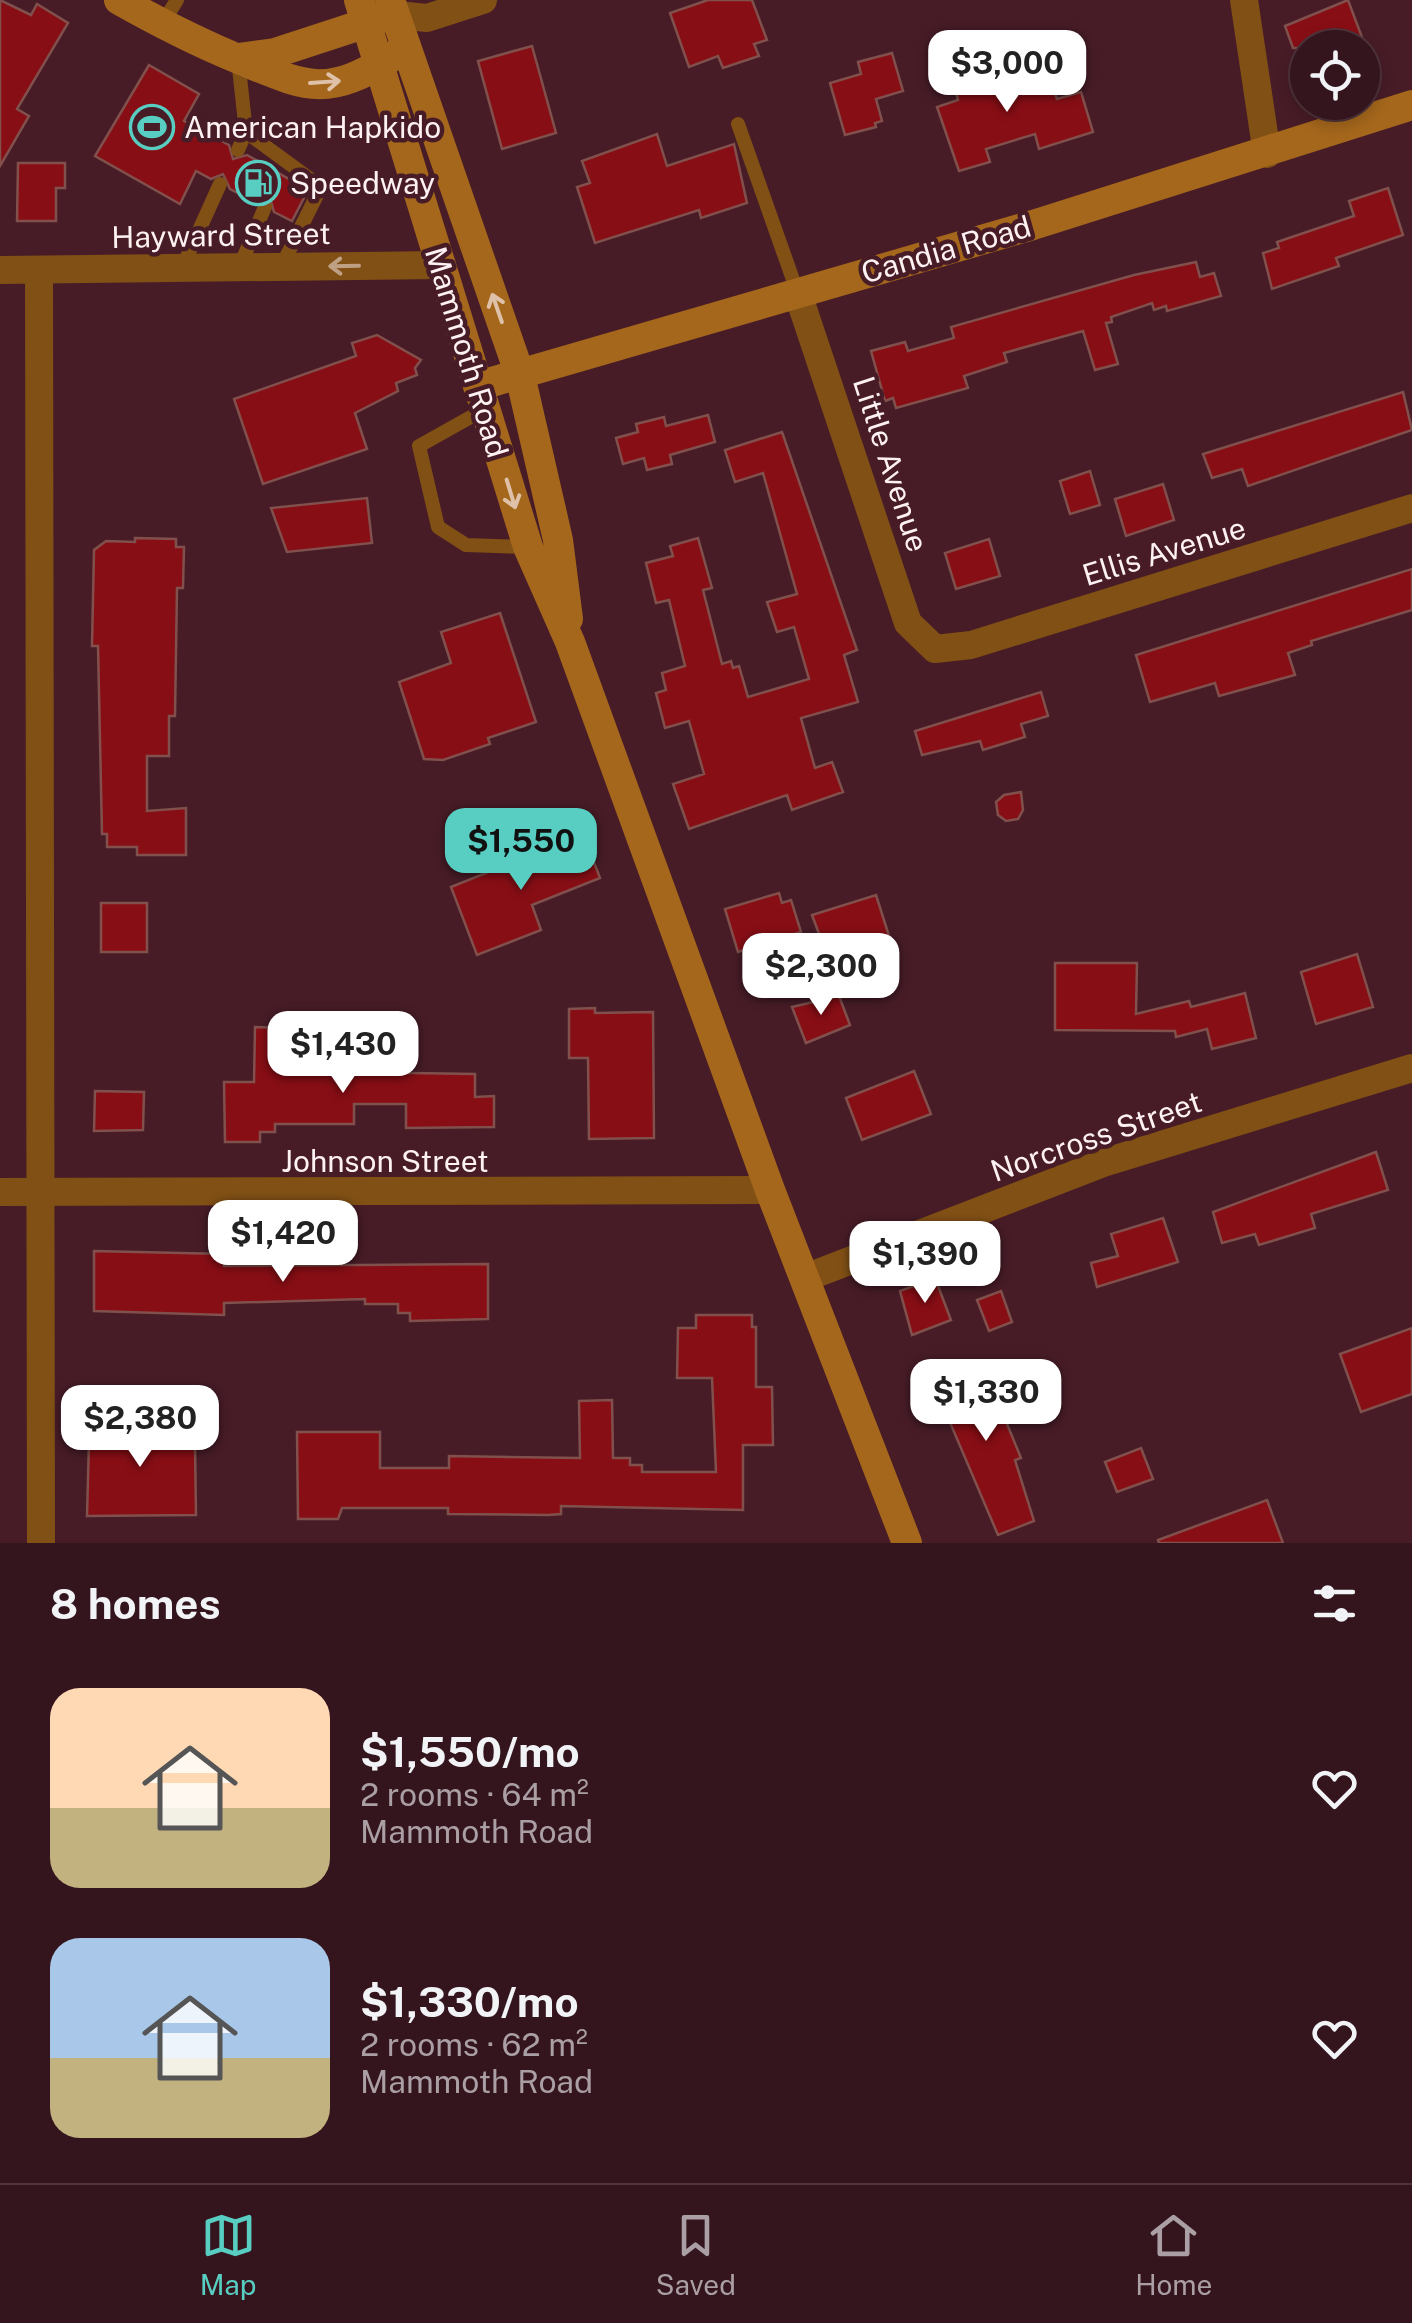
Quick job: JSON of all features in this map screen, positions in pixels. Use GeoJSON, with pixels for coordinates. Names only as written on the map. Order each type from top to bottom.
{"type":"FeatureCollection","features":[{"type":"Feature","properties":{"kind":"main road"},"geometry":{"type":"LineString","coordinates":[[119,0],[169,12],[238,58],[271,76],[299,83],[330,84],[376,67],[408,46]]}},
{"type":"Feature","properties":{"kind":"main road"},"geometry":{"type":"LineString","coordinates":[[238,58],[275,54],[361,12],[393,8]]}},
{"type":"Feature","properties":{"kind":"main road","name":"Mammoth Road"},"geometry":{"type":"LineString","coordinates":[[393,8],[520,375],[558,540],[570,642]]}},
{"type":"Feature","properties":{"kind":"main road","name":"Mammoth Road"},"geometry":{"type":"LineString","coordinates":[[361,12],[528,547],[570,642],[770,1190],[908,1543]]}},
{"type":"Feature","properties":{"kind":"main road","name":"Candia Road"},"geometry":{"type":"LineString","coordinates":[[481,398],[520,375],[1267,154],[1412,105]]}},
{"type":"Feature","properties":{"kind":"street"},"geometry":{"type":"LineString","coordinates":[[393,8],[428,18],[483,0]]}},
{"type":"Feature","properties":{"kind":"street"},"geometry":{"type":"LineString","coordinates":[[1244,0],[1267,154]]}},
{"type":"Feature","properties":{"kind":"street"},"geometry":{"type":"LineString","coordinates":[[408,46],[428,18]]}},
{"type":"Feature","properties":{"kind":"street","name":"Hayward Street"},"geometry":{"type":"LineString","coordinates":[[0,270],[442,265]]}},
{"type":"Feature","properties":{"kind":"street"},"geometry":{"type":"LineString","coordinates":[[39,270],[41,1543]]}},
{"type":"Feature","properties":{"kind":"street","name":"Little Avenue"},"geometry":{"type":"LineString","coordinates":[[797,291],[908,623],[934,649]]}},
{"type":"Feature","properties":{"kind":"street","name":"Ellis Avenue"},"geometry":{"type":"LineString","coordinates":[[934,649],[972,644],[1412,508]]}},
{"type":"Feature","properties":{"kind":"street","name":"Norcross Street"},"geometry":{"type":"LineString","coordinates":[[805,1278],[1106,1162],[1412,1068]]}},
{"type":"Feature","properties":{"kind":"street","name":"Johnson Street"},"geometry":{"type":"LineString","coordinates":[[0,1192],[421,1194],[770,1190]]}},
{"type":"Feature","properties":{"kind":"lane"},"geometry":{"type":"LineString","coordinates":[[238,58],[246,132],[238,150]]}},
{"type":"Feature","properties":{"kind":"lane"},"geometry":{"type":"LineString","coordinates":[[738,124],[797,291]]}},
{"type":"Feature","properties":{"kind":"lane"},"geometry":{"type":"LineString","coordinates":[[246,132],[284,166],[321,187],[281,267]]}},
{"type":"Feature","properties":{"kind":"lane"},"geometry":{"type":"LineString","coordinates":[[182,268],[220,184]]}},
{"type":"Feature","properties":{"kind":"lane"},"geometry":{"type":"LineString","coordinates":[[238,268],[266,208]]}},
{"type":"Feature","properties":{"kind":"lane"},"geometry":{"type":"LineString","coordinates":[[481,398],[419,446],[438,527],[466,545],[528,547]]}},
{"type":"Feature","properties":{"kind":"building"},"geometry":{"type":"Polygon","coordinates":[[[0,0],[31,15],[37,4],[68,23],[17,109],[29,116],[0,166],[0,0]]]}},
{"type":"Feature","properties":{"kind":"building"},"geometry":{"type":"Polygon","coordinates":[[[708,0],[752,0],[767,40],[754,44],[759,56],[723,68],[718,56],[689,67],[670,13],[708,0]]]}},
{"type":"Feature","properties":{"kind":"building"},"geometry":{"type":"Polygon","coordinates":[[[1348,0],[1359,30],[1290,30],[1290,40],[1285,26],[1348,0]]]}},
{"type":"Feature","properties":{"kind":"building"},"geometry":{"type":"Polygon","coordinates":[[[532,46],[556,133],[502,149],[478,61],[532,46]]]}},
{"type":"Feature","properties":{"kind":"building"},"geometry":{"type":"Polygon","coordinates":[[[892,53],[903,91],[876,99],[882,121],[875,123],[876,127],[845,135],[830,83],[861,74],[858,62],[892,53]]]}},
{"type":"Feature","properties":{"kind":"building"},"geometry":{"type":"Polygon","coordinates":[[[1015,62],[1024,94],[1052,85],[1057,99],[1081,92],[1093,132],[1039,149],[1035,134],[986,149],[990,162],[959,171],[937,107],[958,100],[953,80],[1015,62]]]}},
{"type":"Feature","properties":{"kind":"building"},"geometry":{"type":"Polygon","coordinates":[[[149,65],[199,94],[184,121],[229,145],[233,159],[247,155],[308,190],[292,221],[274,212],[270,198],[256,202],[230,189],[223,174],[211,179],[196,171],[180,204],[95,156],[149,65]]]}},
{"type":"Feature","properties":{"kind":"building"},"geometry":{"type":"Polygon","coordinates":[[[657,134],[667,166],[734,144],[747,203],[701,218],[699,210],[595,243],[577,187],[590,183],[582,161],[657,134]]]}},
{"type":"Feature","properties":{"kind":"building"},"geometry":{"type":"Polygon","coordinates":[[[18,163],[65,163],[65,188],[56,188],[56,221],[17,221],[18,163]]]}},
{"type":"Feature","properties":{"kind":"building"},"geometry":{"type":"Polygon","coordinates":[[[1388,188],[1403,235],[1336,258],[1339,266],[1272,289],[1263,253],[1279,248],[1277,242],[1354,216],[1349,201],[1388,188]]]}},
{"type":"Feature","properties":{"kind":"building"},"geometry":{"type":"Polygon","coordinates":[[[1196,262],[1200,277],[1214,273],[1221,296],[1167,311],[1166,306],[1154,310],[1152,303],[1111,317],[1112,322],[1106,323],[1118,364],[1095,370],[1083,331],[1004,353],[1007,362],[964,376],[968,388],[896,408],[893,398],[885,401],[871,351],[905,342],[908,351],[954,338],[951,327],[1134,275],[1196,262]]]}},
{"type":"Feature","properties":{"kind":"building"},"geometry":{"type":"Polygon","coordinates":[[[377,335],[421,360],[415,368],[417,375],[396,383],[398,391],[355,413],[367,449],[263,484],[234,399],[356,356],[352,343],[377,335]]]}},
{"type":"Feature","properties":{"kind":"building"},"geometry":{"type":"Polygon","coordinates":[[[1403,392],[1412,430],[1248,486],[1242,469],[1212,478],[1203,454],[1403,392]]]}},
{"type":"Feature","properties":{"kind":"building"},"geometry":{"type":"Polygon","coordinates":[[[708,415],[715,442],[670,455],[672,464],[647,470],[644,458],[623,464],[616,438],[638,432],[636,424],[664,417],[666,426],[708,415]]]}},
{"type":"Feature","properties":{"kind":"building"},"geometry":{"type":"Polygon","coordinates":[[[782,432],[857,650],[844,655],[858,702],[801,718],[815,768],[832,762],[843,792],[792,810],[787,795],[689,829],[673,784],[704,774],[689,721],[665,728],[656,693],[666,690],[662,673],[685,666],[669,600],[656,603],[646,563],[673,556],[670,546],[698,538],[712,588],[703,590],[722,664],[731,661],[733,668],[739,666],[748,697],[809,679],[794,627],[777,632],[767,602],[797,594],[763,473],[735,482],[725,450],[782,432]]]}},
{"type":"Feature","properties":{"kind":"building"},"geometry":{"type":"Polygon","coordinates":[[[1090,471],[1100,505],[1070,514],[1060,481],[1090,471]]]}},
{"type":"Feature","properties":{"kind":"building"},"geometry":{"type":"Polygon","coordinates":[[[1163,484],[1174,520],[1126,536],[1115,499],[1163,484]]]}},
{"type":"Feature","properties":{"kind":"building"},"geometry":{"type":"Polygon","coordinates":[[[367,498],[372,543],[287,552],[271,508],[367,498]]]}},
{"type":"Feature","properties":{"kind":"building"},"geometry":{"type":"Polygon","coordinates":[[[135,538],[176,539],[176,547],[184,547],[183,588],[177,588],[175,716],[169,716],[169,756],[147,756],[147,811],[186,808],[186,855],[137,855],[137,847],[107,847],[107,834],[102,834],[98,646],[92,646],[94,550],[106,541],[135,542],[135,538]]]}},
{"type":"Feature","properties":{"kind":"building"},"geometry":{"type":"Polygon","coordinates":[[[989,539],[1000,576],[956,589],[945,553],[989,539]]]}},
{"type":"Feature","properties":{"kind":"building"},"geometry":{"type":"Polygon","coordinates":[[[1412,569],[1412,610],[1311,641],[1312,645],[1288,653],[1295,675],[1219,696],[1215,683],[1150,702],[1136,655],[1412,569]]]}},
{"type":"Feature","properties":{"kind":"building"},"geometry":{"type":"Polygon","coordinates":[[[500,613],[536,722],[488,738],[490,744],[443,760],[424,759],[399,682],[451,663],[441,632],[500,613]]]}},
{"type":"Feature","properties":{"kind":"building"},"geometry":{"type":"Polygon","coordinates":[[[1041,692],[1048,716],[1021,724],[1025,737],[983,750],[980,741],[922,755],[915,731],[1041,692]]]}},
{"type":"Feature","properties":{"kind":"building"},"geometry":{"type":"Polygon","coordinates":[[[1021,792],[1023,810],[1018,819],[1006,821],[998,815],[996,802],[1004,795],[1021,792]]]}},
{"type":"Feature","properties":{"kind":"building"},"geometry":{"type":"Polygon","coordinates":[[[584,836],[600,878],[532,905],[541,930],[477,955],[451,887],[521,859],[523,851],[534,855],[584,836]]]}},
{"type":"Feature","properties":{"kind":"building"},"geometry":{"type":"Polygon","coordinates":[[[779,893],[782,903],[791,900],[801,932],[738,952],[725,909],[779,893]]]}},
{"type":"Feature","properties":{"kind":"building"},"geometry":{"type":"Polygon","coordinates":[[[876,895],[890,939],[828,958],[812,915],[876,895]]]}},
{"type":"Feature","properties":{"kind":"building"},"geometry":{"type":"Polygon","coordinates":[[[101,903],[147,903],[147,952],[101,952],[101,903]]]}},
{"type":"Feature","properties":{"kind":"building"},"geometry":{"type":"Polygon","coordinates":[[[1357,954],[1373,1007],[1316,1024],[1301,972],[1357,954]]]}},
{"type":"Feature","properties":{"kind":"building"},"geometry":{"type":"Polygon","coordinates":[[[1055,963],[1137,963],[1136,1014],[1189,1001],[1191,1007],[1245,993],[1256,1038],[1212,1049],[1207,1029],[1176,1037],[1175,1031],[1055,1030],[1055,963]]]}},
{"type":"Feature","properties":{"kind":"building"},"geometry":{"type":"Polygon","coordinates":[[[839,996],[850,1025],[806,1043],[792,1007],[839,996]]]}},
{"type":"Feature","properties":{"kind":"building"},"geometry":{"type":"Polygon","coordinates":[[[595,1008],[595,1013],[653,1012],[654,1138],[589,1139],[588,1058],[569,1058],[569,1009],[595,1008]]]}},
{"type":"Feature","properties":{"kind":"building"},"geometry":{"type":"Polygon","coordinates":[[[255,1027],[284,1028],[284,1071],[475,1074],[475,1097],[494,1096],[494,1127],[406,1128],[406,1104],[354,1104],[354,1124],[275,1124],[275,1132],[260,1132],[260,1142],[225,1142],[224,1082],[254,1082],[255,1027]]]}},
{"type":"Feature","properties":{"kind":"building"},"geometry":{"type":"Polygon","coordinates":[[[914,1071],[931,1114],[862,1140],[846,1098],[914,1071]]]}},
{"type":"Feature","properties":{"kind":"building"},"geometry":{"type":"Polygon","coordinates":[[[95,1091],[144,1092],[143,1130],[94,1131],[95,1091]]]}},
{"type":"Feature","properties":{"kind":"building"},"geometry":{"type":"Polygon","coordinates":[[[1376,1152],[1388,1190],[1311,1214],[1315,1228],[1259,1245],[1255,1234],[1222,1243],[1213,1212],[1376,1152]]]}},
{"type":"Feature","properties":{"kind":"building"},"geometry":{"type":"Polygon","coordinates":[[[1163,1218],[1178,1262],[1097,1287],[1091,1263],[1118,1256],[1111,1234],[1163,1218]]]}},
{"type":"Feature","properties":{"kind":"building"},"geometry":{"type":"Polygon","coordinates":[[[94,1251],[224,1254],[224,1266],[488,1264],[488,1319],[410,1321],[410,1313],[398,1313],[398,1304],[365,1304],[365,1299],[224,1303],[224,1315],[94,1311],[94,1251]]]}},
{"type":"Feature","properties":{"kind":"building"},"geometry":{"type":"Polygon","coordinates":[[[935,1278],[951,1320],[912,1335],[900,1291],[935,1278]]]}},
{"type":"Feature","properties":{"kind":"building"},"geometry":{"type":"Polygon","coordinates":[[[1001,1291],[1012,1322],[989,1331],[977,1300],[1001,1291]]]}},
{"type":"Feature","properties":{"kind":"building"},"geometry":{"type":"Polygon","coordinates":[[[696,1315],[752,1315],[752,1327],[756,1327],[756,1387],[772,1387],[773,1445],[743,1445],[743,1510],[561,1506],[561,1514],[548,1515],[448,1514],[448,1508],[342,1508],[338,1519],[298,1519],[297,1432],[380,1432],[380,1468],[449,1468],[449,1456],[580,1458],[579,1401],[612,1400],[613,1458],[630,1458],[630,1465],[642,1465],[642,1472],[716,1472],[712,1378],[677,1378],[678,1328],[696,1328],[696,1315]]]}},
{"type":"Feature","properties":{"kind":"building"},"geometry":{"type":"Polygon","coordinates":[[[1412,1328],[1412,1394],[1361,1412],[1340,1354],[1412,1328]]]}},
{"type":"Feature","properties":{"kind":"building"},"geometry":{"type":"Polygon","coordinates":[[[972,1365],[983,1393],[1006,1384],[1018,1414],[1005,1419],[1021,1458],[1015,1460],[1034,1521],[998,1535],[949,1420],[944,1422],[928,1382],[972,1365]]]}},
{"type":"Feature","properties":{"kind":"building"},"geometry":{"type":"Polygon","coordinates":[[[120,1400],[157,1401],[156,1445],[195,1445],[196,1515],[87,1516],[89,1441],[119,1441],[120,1400]]]}},
{"type":"Feature","properties":{"kind":"building"},"geometry":{"type":"Polygon","coordinates":[[[1141,1448],[1153,1479],[1117,1492],[1105,1462],[1141,1448]]]}},
{"type":"Feature","properties":{"kind":"building"},"geometry":{"type":"Polygon","coordinates":[[[1267,1500],[1283,1543],[1159,1543],[1158,1540],[1267,1500]]]}},
{"type":"Feature","properties":{"kind":"place","name":"American Hapkido"},"geometry":{"type":"Point","coordinates":[152,127]}},
{"type":"Feature","properties":{"kind":"place","name":"Speedway"},"geometry":{"type":"Point","coordinates":[258,183]}}]}
